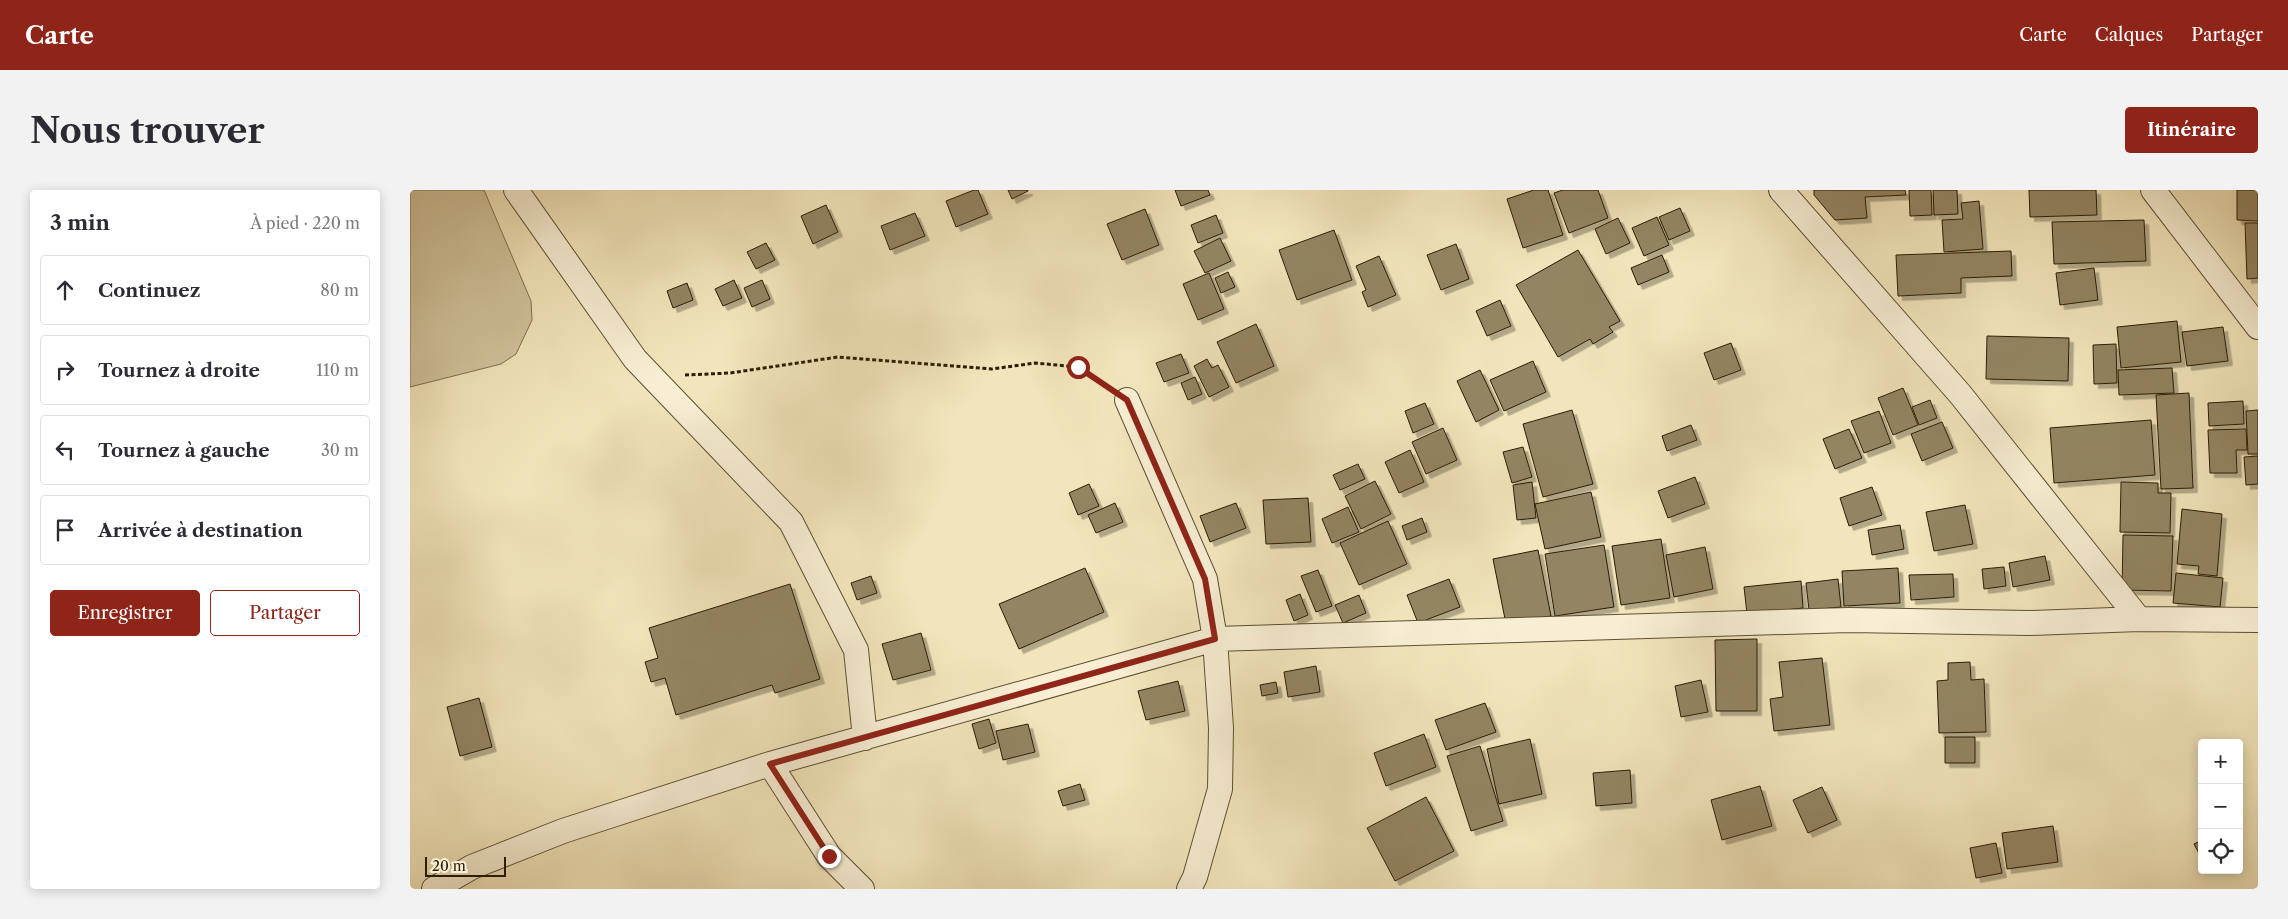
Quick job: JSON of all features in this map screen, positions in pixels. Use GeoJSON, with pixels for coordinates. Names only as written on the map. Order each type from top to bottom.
{"type":"FeatureCollection","features":[{"type":"Feature","properties":{"kind":"street"},"geometry":{"type":"LineString","coordinates":[[516,190],[635,359],[791,522],[856,650],[865,738]]}},
{"type":"Feature","properties":{"kind":"street"},"geometry":{"type":"LineString","coordinates":[[1781,190],[1960,394],[2139,619]]}},
{"type":"Feature","properties":{"kind":"street"},"geometry":{"type":"LineString","coordinates":[[2153,190],[2258,326]]}},
{"type":"Feature","properties":{"kind":"street"},"geometry":{"type":"LineString","coordinates":[[1127,400],[1205,579],[1215,639],[1221,728],[1220,789],[1195,878],[1189,889]]}},
{"type":"Feature","properties":{"kind":"street"},"geometry":{"type":"LineString","coordinates":[[434,889],[472,867],[562,831],[770,764],[1215,639],[1829,621],[2030,623],[2139,619],[2258,620]]}},
{"type":"Feature","properties":{"kind":"street"},"geometry":{"type":"LineString","coordinates":[[770,764],[829,856],[862,889]]}},
{"type":"Feature","properties":{"kind":"path"},"geometry":{"type":"LineString","coordinates":[[650,374],[691,376],[730,373],[838,357],[992,369],[1035,363],[1078,367],[1127,400]]}},
{"type":"Feature","properties":{"kind":"shaded area"},"geometry":{"type":"Polygon","coordinates":[[[410,190],[484,190],[531,301],[532,320],[516,354],[501,364],[410,387],[410,190]]]}},
{"type":"Feature","properties":{"kind":"building"},"geometry":{"type":"Polygon","coordinates":[[[978,190],[988,214],[956,227],[946,201],[978,190]]]}},
{"type":"Feature","properties":{"kind":"building"},"geometry":{"type":"Polygon","coordinates":[[[1008,190],[1028,190],[1028,191],[1012,199],[1008,190]]]}},
{"type":"Feature","properties":{"kind":"building"},"geometry":{"type":"Polygon","coordinates":[[[1175,190],[1208,190],[1210,195],[1181,206],[1175,190]]]}},
{"type":"Feature","properties":{"kind":"building"},"geometry":{"type":"Polygon","coordinates":[[[1534,190],[1548,190],[1563,235],[1523,248],[1507,199],[1534,190]]]}},
{"type":"Feature","properties":{"kind":"building"},"geometry":{"type":"Polygon","coordinates":[[[1563,190],[1598,190],[1608,218],[1569,233],[1554,193],[1563,190]]]}},
{"type":"Feature","properties":{"kind":"building"},"geometry":{"type":"Polygon","coordinates":[[[1814,190],[1905,190],[1906,195],[1865,197],[1867,218],[1835,220],[1814,195],[1814,190]]]}},
{"type":"Feature","properties":{"kind":"building"},"geometry":{"type":"Polygon","coordinates":[[[1909,190],[1931,190],[1932,215],[1910,216],[1909,190]]]}},
{"type":"Feature","properties":{"kind":"building"},"geometry":{"type":"Polygon","coordinates":[[[1933,190],[1957,190],[1958,214],[1934,215],[1933,190]]]}},
{"type":"Feature","properties":{"kind":"building"},"geometry":{"type":"Polygon","coordinates":[[[2029,190],[2096,190],[2097,215],[2030,217],[2029,190]]]}},
{"type":"Feature","properties":{"kind":"building"},"geometry":{"type":"Polygon","coordinates":[[[2237,190],[2258,190],[2258,221],[2237,220],[2237,190]]]}},
{"type":"Feature","properties":{"kind":"building"},"geometry":{"type":"Polygon","coordinates":[[[1979,201],[1983,249],[1944,252],[1942,220],[1963,219],[1961,203],[1979,201]]]}},
{"type":"Feature","properties":{"kind":"building"},"geometry":{"type":"Polygon","coordinates":[[[826,205],[838,232],[813,244],[801,216],[826,205]]]}},
{"type":"Feature","properties":{"kind":"building"},"geometry":{"type":"Polygon","coordinates":[[[1680,208],[1690,231],[1669,240],[1659,217],[1680,208]]]}},
{"type":"Feature","properties":{"kind":"building"},"geometry":{"type":"Polygon","coordinates":[[[1145,209],[1159,245],[1122,260],[1107,224],[1145,209]]]}},
{"type":"Feature","properties":{"kind":"building"},"geometry":{"type":"Polygon","coordinates":[[[915,213],[925,236],[890,250],[881,226],[915,213]]]}},
{"type":"Feature","properties":{"kind":"building"},"geometry":{"type":"Polygon","coordinates":[[[1216,215],[1223,233],[1198,243],[1191,225],[1216,215]]]}},
{"type":"Feature","properties":{"kind":"building"},"geometry":{"type":"Polygon","coordinates":[[[1657,217],[1669,245],[1644,256],[1632,228],[1657,217]]]}},
{"type":"Feature","properties":{"kind":"building"},"geometry":{"type":"Polygon","coordinates":[[[1618,218],[1630,243],[1606,254],[1595,229],[1618,218]]]}},
{"type":"Feature","properties":{"kind":"building"},"geometry":{"type":"Polygon","coordinates":[[[2144,220],[2146,261],[2054,264],[2052,222],[2144,220]]]}},
{"type":"Feature","properties":{"kind":"building"},"geometry":{"type":"Polygon","coordinates":[[[2245,223],[2258,223],[2258,278],[2247,279],[2245,223]]]}},
{"type":"Feature","properties":{"kind":"building"},"geometry":{"type":"Polygon","coordinates":[[[1334,230],[1352,280],[1297,300],[1279,250],[1334,230]]]}},
{"type":"Feature","properties":{"kind":"building"},"geometry":{"type":"Polygon","coordinates":[[[1220,238],[1231,261],[1205,273],[1194,251],[1220,238]]]}},
{"type":"Feature","properties":{"kind":"building"},"geometry":{"type":"Polygon","coordinates":[[[766,243],[775,260],[756,269],[747,252],[766,243]]]}},
{"type":"Feature","properties":{"kind":"building"},"geometry":{"type":"Polygon","coordinates":[[[1456,244],[1469,279],[1441,290],[1427,255],[1456,244]]]}},
{"type":"Feature","properties":{"kind":"building"},"geometry":{"type":"Polygon","coordinates":[[[1578,250],[1620,321],[1609,327],[1613,332],[1593,344],[1590,339],[1558,357],[1516,285],[1578,250]]]}},
{"type":"Feature","properties":{"kind":"building"},"geometry":{"type":"Polygon","coordinates":[[[2011,251],[2012,276],[1961,278],[1961,293],[1898,296],[1896,255],[2011,251]]]}},
{"type":"Feature","properties":{"kind":"building"},"geometry":{"type":"Polygon","coordinates":[[[1662,255],[1669,272],[1638,285],[1631,268],[1662,255]]]}},
{"type":"Feature","properties":{"kind":"building"},"geometry":{"type":"Polygon","coordinates":[[[1379,256],[1396,295],[1368,307],[1362,292],[1366,290],[1356,266],[1379,256]]]}},
{"type":"Feature","properties":{"kind":"building"},"geometry":{"type":"Polygon","coordinates":[[[2094,268],[2098,300],[2060,305],[2056,273],[2094,268]]]}},
{"type":"Feature","properties":{"kind":"building"},"geometry":{"type":"Polygon","coordinates":[[[1228,272],[1235,287],[1221,293],[1215,278],[1228,272]]]}},
{"type":"Feature","properties":{"kind":"building"},"geometry":{"type":"Polygon","coordinates":[[[1209,273],[1224,309],[1198,320],[1183,284],[1209,273]]]}},
{"type":"Feature","properties":{"kind":"building"},"geometry":{"type":"Polygon","coordinates":[[[734,280],[742,298],[723,306],[715,289],[734,280]]]}},
{"type":"Feature","properties":{"kind":"building"},"geometry":{"type":"Polygon","coordinates":[[[762,280],[770,299],[752,307],[744,288],[762,280]]]}},
{"type":"Feature","properties":{"kind":"building"},"geometry":{"type":"Polygon","coordinates":[[[687,283],[693,300],[673,308],[667,291],[687,283]]]}},
{"type":"Feature","properties":{"kind":"building"},"geometry":{"type":"Polygon","coordinates":[[[1500,300],[1511,326],[1487,336],[1476,311],[1500,300]]]}},
{"type":"Feature","properties":{"kind":"building"},"geometry":{"type":"Polygon","coordinates":[[[2177,321],[2181,362],[2121,368],[2117,327],[2177,321]]]}},
{"type":"Feature","properties":{"kind":"building"},"geometry":{"type":"Polygon","coordinates":[[[1256,324],[1274,366],[1236,383],[1217,342],[1256,324]]]}},
{"type":"Feature","properties":{"kind":"building"},"geometry":{"type":"Polygon","coordinates":[[[2223,327],[2228,361],[2187,366],[2182,332],[2223,327]]]}},
{"type":"Feature","properties":{"kind":"building"},"geometry":{"type":"Polygon","coordinates":[[[1987,336],[2069,338],[2068,381],[1986,379],[1987,336]]]}},
{"type":"Feature","properties":{"kind":"building"},"geometry":{"type":"Polygon","coordinates":[[[1731,343],[1741,370],[1714,380],[1704,353],[1731,343]]]}},
{"type":"Feature","properties":{"kind":"building"},"geometry":{"type":"Polygon","coordinates":[[[2116,344],[2117,383],[2094,384],[2093,345],[2116,344]]]}},
{"type":"Feature","properties":{"kind":"building"},"geometry":{"type":"Polygon","coordinates":[[[1181,354],[1189,373],[1164,382],[1156,363],[1181,354]]]}},
{"type":"Feature","properties":{"kind":"building"},"geometry":{"type":"Polygon","coordinates":[[[1207,359],[1212,368],[1218,365],[1229,387],[1209,397],[1194,366],[1207,359]]]}},
{"type":"Feature","properties":{"kind":"building"},"geometry":{"type":"Polygon","coordinates":[[[1533,361],[1546,392],[1504,411],[1490,380],[1533,361]]]}},
{"type":"Feature","properties":{"kind":"building"},"geometry":{"type":"Polygon","coordinates":[[[2172,368],[2174,393],[2119,395],[2118,370],[2172,368]]]}},
{"type":"Feature","properties":{"kind":"building"},"geometry":{"type":"Polygon","coordinates":[[[1480,370],[1499,410],[1476,422],[1457,381],[1480,370]]]}},
{"type":"Feature","properties":{"kind":"building"},"geometry":{"type":"Polygon","coordinates":[[[1195,377],[1202,394],[1188,400],[1181,383],[1195,377]]]}},
{"type":"Feature","properties":{"kind":"building"},"geometry":{"type":"Polygon","coordinates":[[[1903,388],[1918,425],[1893,435],[1878,398],[1903,388]]]}},
{"type":"Feature","properties":{"kind":"building"},"geometry":{"type":"Polygon","coordinates":[[[2189,393],[2193,488],[2161,489],[2156,395],[2189,393]]]}},
{"type":"Feature","properties":{"kind":"building"},"geometry":{"type":"Polygon","coordinates":[[[1930,400],[1937,418],[1919,425],[1912,407],[1930,400]]]}},
{"type":"Feature","properties":{"kind":"building"},"geometry":{"type":"Polygon","coordinates":[[[2243,401],[2244,424],[2209,426],[2208,403],[2243,401]]]}},
{"type":"Feature","properties":{"kind":"building"},"geometry":{"type":"Polygon","coordinates":[[[1425,403],[1434,424],[1413,433],[1405,411],[1425,403]]]}},
{"type":"Feature","properties":{"kind":"building"},"geometry":{"type":"Polygon","coordinates":[[[1572,410],[1593,484],[1543,497],[1523,424],[1572,410]]]}},
{"type":"Feature","properties":{"kind":"building"},"geometry":{"type":"Polygon","coordinates":[[[2258,410],[2258,454],[2248,454],[2246,411],[2258,410]]]}},
{"type":"Feature","properties":{"kind":"building"},"geometry":{"type":"Polygon","coordinates":[[[1879,411],[1891,443],[1864,453],[1851,421],[1879,411]]]}},
{"type":"Feature","properties":{"kind":"building"},"geometry":{"type":"Polygon","coordinates":[[[2151,420],[2155,475],[2054,483],[2050,428],[2151,420]]]}},
{"type":"Feature","properties":{"kind":"building"},"geometry":{"type":"Polygon","coordinates":[[[1942,422],[1953,448],[1922,461],[1911,434],[1942,422]]]}},
{"type":"Feature","properties":{"kind":"building"},"geometry":{"type":"Polygon","coordinates":[[[1691,425],[1697,440],[1667,451],[1662,436],[1691,425]]]}},
{"type":"Feature","properties":{"kind":"building"},"geometry":{"type":"Polygon","coordinates":[[[1443,428],[1457,460],[1426,474],[1412,442],[1443,428]]]}},
{"type":"Feature","properties":{"kind":"building"},"geometry":{"type":"Polygon","coordinates":[[[1849,429],[1862,458],[1835,469],[1823,439],[1849,429]]]}},
{"type":"Feature","properties":{"kind":"building"},"geometry":{"type":"Polygon","coordinates":[[[2246,429],[2247,450],[2236,450],[2237,473],[2210,473],[2208,430],[2246,429]]]}},
{"type":"Feature","properties":{"kind":"building"},"geometry":{"type":"Polygon","coordinates":[[[1523,447],[1532,477],[1512,483],[1503,452],[1523,447]]]}},
{"type":"Feature","properties":{"kind":"building"},"geometry":{"type":"Polygon","coordinates":[[[1410,450],[1424,482],[1399,493],[1385,462],[1410,450]]]}},
{"type":"Feature","properties":{"kind":"building"},"geometry":{"type":"Polygon","coordinates":[[[2258,456],[2258,484],[2246,485],[2244,457],[2258,456]]]}},
{"type":"Feature","properties":{"kind":"building"},"geometry":{"type":"Polygon","coordinates":[[[1358,464],[1365,479],[1340,490],[1333,475],[1358,464]]]}},
{"type":"Feature","properties":{"kind":"building"},"geometry":{"type":"Polygon","coordinates":[[[1695,477],[1705,504],[1668,518],[1658,491],[1695,477]]]}},
{"type":"Feature","properties":{"kind":"building"},"geometry":{"type":"Polygon","coordinates":[[[1375,481],[1391,514],[1361,529],[1345,496],[1375,481]]]}},
{"type":"Feature","properties":{"kind":"building"},"geometry":{"type":"Polygon","coordinates":[[[1532,482],[1536,518],[1517,520],[1513,485],[1532,482]]]}},
{"type":"Feature","properties":{"kind":"building"},"geometry":{"type":"Polygon","coordinates":[[[2121,482],[2158,483],[2158,493],[2171,493],[2170,533],[2120,532],[2121,482]]]}},
{"type":"Feature","properties":{"kind":"building"},"geometry":{"type":"Polygon","coordinates":[[[1089,484],[1099,506],[1078,515],[1069,493],[1089,484]]]}},
{"type":"Feature","properties":{"kind":"building"},"geometry":{"type":"Polygon","coordinates":[[[1872,487],[1882,515],[1849,526],[1840,498],[1872,487]]]}},
{"type":"Feature","properties":{"kind":"building"},"geometry":{"type":"Polygon","coordinates":[[[1591,492],[1601,537],[1545,549],[1535,504],[1591,492]]]}},
{"type":"Feature","properties":{"kind":"building"},"geometry":{"type":"Polygon","coordinates":[[[1308,498],[1311,542],[1266,544],[1263,500],[1308,498]]]}},
{"type":"Feature","properties":{"kind":"building"},"geometry":{"type":"Polygon","coordinates":[[[1115,503],[1123,522],[1096,533],[1088,515],[1115,503]]]}},
{"type":"Feature","properties":{"kind":"building"},"geometry":{"type":"Polygon","coordinates":[[[1236,503],[1246,528],[1210,542],[1200,516],[1236,503]]]}},
{"type":"Feature","properties":{"kind":"building"},"geometry":{"type":"Polygon","coordinates":[[[1965,505],[1973,544],[1934,551],[1926,512],[1965,505]]]}},
{"type":"Feature","properties":{"kind":"building"},"geometry":{"type":"Polygon","coordinates":[[[1348,507],[1359,532],[1332,543],[1322,519],[1348,507]]]}},
{"type":"Feature","properties":{"kind":"building"},"geometry":{"type":"Polygon","coordinates":[[[2182,509],[2222,514],[2217,576],[2198,574],[2199,566],[2177,564],[2182,509]]]}},
{"type":"Feature","properties":{"kind":"building"},"geometry":{"type":"Polygon","coordinates":[[[1422,518],[1427,532],[1407,540],[1402,526],[1422,518]]]}},
{"type":"Feature","properties":{"kind":"building"},"geometry":{"type":"Polygon","coordinates":[[[1388,521],[1407,564],[1359,585],[1340,543],[1388,521]]]}},
{"type":"Feature","properties":{"kind":"building"},"geometry":{"type":"Polygon","coordinates":[[[1900,525],[1904,549],[1872,555],[1868,530],[1900,525]]]}},
{"type":"Feature","properties":{"kind":"building"},"geometry":{"type":"Polygon","coordinates":[[[2123,535],[2173,536],[2171,591],[2122,590],[2123,535]]]}},
{"type":"Feature","properties":{"kind":"building"},"geometry":{"type":"Polygon","coordinates":[[[1661,539],[1670,598],[1621,605],[1612,546],[1661,539]]]}},
{"type":"Feature","properties":{"kind":"building"},"geometry":{"type":"Polygon","coordinates":[[[1604,545],[1614,607],[1555,616],[1545,554],[1604,545]]]}},
{"type":"Feature","properties":{"kind":"building"},"geometry":{"type":"Polygon","coordinates":[[[1705,547],[1713,589],[1674,597],[1666,555],[1705,547]]]}},
{"type":"Feature","properties":{"kind":"building"},"geometry":{"type":"Polygon","coordinates":[[[1538,550],[1551,616],[1506,624],[1493,559],[1538,550]]]}},
{"type":"Feature","properties":{"kind":"building"},"geometry":{"type":"Polygon","coordinates":[[[2045,556],[2050,580],[2013,587],[2009,563],[2045,556]]]}},
{"type":"Feature","properties":{"kind":"building"},"geometry":{"type":"Polygon","coordinates":[[[2004,567],[2006,586],[1984,589],[1982,569],[2004,567]]]}},
{"type":"Feature","properties":{"kind":"building"},"geometry":{"type":"Polygon","coordinates":[[[1085,568],[1104,612],[1019,649],[999,604],[1085,568]]]}},
{"type":"Feature","properties":{"kind":"building"},"geometry":{"type":"Polygon","coordinates":[[[1898,568],[1900,603],[1844,606],[1842,571],[1898,568]]]}},
{"type":"Feature","properties":{"kind":"building"},"geometry":{"type":"Polygon","coordinates":[[[1318,570],[1332,606],[1316,612],[1301,576],[1318,570]]]}},
{"type":"Feature","properties":{"kind":"building"},"geometry":{"type":"Polygon","coordinates":[[[2176,573],[2223,578],[2220,607],[2173,603],[2176,573]]]}},
{"type":"Feature","properties":{"kind":"building"},"geometry":{"type":"Polygon","coordinates":[[[1953,574],[1954,597],[1911,600],[1909,575],[1953,574]]]}},
{"type":"Feature","properties":{"kind":"building"},"geometry":{"type":"Polygon","coordinates":[[[871,576],[877,593],[857,600],[851,583],[871,576]]]}},
{"type":"Feature","properties":{"kind":"building"},"geometry":{"type":"Polygon","coordinates":[[[1449,579],[1460,607],[1418,623],[1407,595],[1449,579]]]}},
{"type":"Feature","properties":{"kind":"building"},"geometry":{"type":"Polygon","coordinates":[[[1838,579],[1841,607],[1809,610],[1806,583],[1838,579]]]}},
{"type":"Feature","properties":{"kind":"building"},"geometry":{"type":"Polygon","coordinates":[[[1801,581],[1803,608],[1747,614],[1744,587],[1801,581]]]}},
{"type":"Feature","properties":{"kind":"building"},"geometry":{"type":"Polygon","coordinates":[[[790,584],[820,679],[775,693],[772,685],[676,715],[665,678],[651,682],[645,662],[658,658],[649,628],[790,584]]]}},
{"type":"Feature","properties":{"kind":"building"},"geometry":{"type":"Polygon","coordinates":[[[1300,594],[1308,615],[1294,621],[1286,600],[1300,594]]]}},
{"type":"Feature","properties":{"kind":"building"},"geometry":{"type":"Polygon","coordinates":[[[1359,595],[1366,613],[1343,623],[1335,605],[1359,595]]]}},
{"type":"Feature","properties":{"kind":"building"},"geometry":{"type":"Polygon","coordinates":[[[921,633],[931,670],[893,680],[882,644],[921,633]]]}},
{"type":"Feature","properties":{"kind":"building"},"geometry":{"type":"Polygon","coordinates":[[[1757,639],[1757,711],[1716,711],[1715,640],[1757,639]]]}},
{"type":"Feature","properties":{"kind":"building"},"geometry":{"type":"Polygon","coordinates":[[[1822,658],[1830,725],[1774,731],[1770,699],[1783,697],[1779,662],[1822,658]]]}},
{"type":"Feature","properties":{"kind":"building"},"geometry":{"type":"Polygon","coordinates":[[[1970,662],[1971,680],[1984,679],[1986,732],[1939,733],[1937,681],[1948,680],[1948,663],[1970,662]]]}},
{"type":"Feature","properties":{"kind":"building"},"geometry":{"type":"Polygon","coordinates":[[[1316,666],[1320,692],[1288,697],[1284,672],[1316,666]]]}},
{"type":"Feature","properties":{"kind":"building"},"geometry":{"type":"Polygon","coordinates":[[[1701,680],[1708,712],[1681,717],[1675,686],[1701,680]]]}},
{"type":"Feature","properties":{"kind":"building"},"geometry":{"type":"Polygon","coordinates":[[[1178,681],[1185,711],[1146,720],[1138,691],[1178,681]]]}},
{"type":"Feature","properties":{"kind":"building"},"geometry":{"type":"Polygon","coordinates":[[[1276,682],[1278,693],[1262,696],[1260,685],[1276,682]]]}},
{"type":"Feature","properties":{"kind":"building"},"geometry":{"type":"Polygon","coordinates":[[[479,698],[492,747],[460,756],[447,707],[479,698]]]}},
{"type":"Feature","properties":{"kind":"building"},"geometry":{"type":"Polygon","coordinates":[[[1485,703],[1496,732],[1446,750],[1435,720],[1485,703]]]}},
{"type":"Feature","properties":{"kind":"building"},"geometry":{"type":"Polygon","coordinates":[[[989,719],[996,743],[979,749],[972,724],[989,719]]]}},
{"type":"Feature","properties":{"kind":"building"},"geometry":{"type":"Polygon","coordinates":[[[1028,724],[1035,752],[1003,760],[996,731],[1028,724]]]}},
{"type":"Feature","properties":{"kind":"building"},"geometry":{"type":"Polygon","coordinates":[[[1424,734],[1436,767],[1386,786],[1374,753],[1424,734]]]}},
{"type":"Feature","properties":{"kind":"building"},"geometry":{"type":"Polygon","coordinates":[[[1945,737],[1975,737],[1975,763],[1945,763],[1945,737]]]}},
{"type":"Feature","properties":{"kind":"building"},"geometry":{"type":"Polygon","coordinates":[[[1530,739],[1542,794],[1499,804],[1487,749],[1530,739]]]}},
{"type":"Feature","properties":{"kind":"building"},"geometry":{"type":"Polygon","coordinates":[[[1480,746],[1503,821],[1471,831],[1447,756],[1480,746]]]}},
{"type":"Feature","properties":{"kind":"building"},"geometry":{"type":"Polygon","coordinates":[[[1630,770],[1632,803],[1596,806],[1593,773],[1630,770]]]}},
{"type":"Feature","properties":{"kind":"building"},"geometry":{"type":"Polygon","coordinates":[[[1080,784],[1085,800],[1063,806],[1058,791],[1080,784]]]}},
{"type":"Feature","properties":{"kind":"building"},"geometry":{"type":"Polygon","coordinates":[[[1760,786],[1772,826],[1722,840],[1711,800],[1760,786]]]}},
{"type":"Feature","properties":{"kind":"building"},"geometry":{"type":"Polygon","coordinates":[[[1822,787],[1837,820],[1808,833],[1793,800],[1822,787]]]}},
{"type":"Feature","properties":{"kind":"building"},"geometry":{"type":"Polygon","coordinates":[[[1426,797],[1454,851],[1395,881],[1367,828],[1426,797]]]}},
{"type":"Feature","properties":{"kind":"building"},"geometry":{"type":"Polygon","coordinates":[[[2053,826],[2058,862],[2007,869],[2002,833],[2053,826]]]}},
{"type":"Feature","properties":{"kind":"building"},"geometry":{"type":"Polygon","coordinates":[[[2198,842],[2198,852],[2194,844],[2198,842]]]}},
{"type":"Feature","properties":{"kind":"building"},"geometry":{"type":"Polygon","coordinates":[[[1996,843],[2002,873],[1976,878],[1970,848],[1996,843]]]}},
{"type":"Feature","properties":{"kind":"route"},"geometry":{"type":"LineString","coordinates":[[829,856],[770,764],[1215,639],[1205,579],[1162,476],[1127,400],[1078,367]]}}]}
